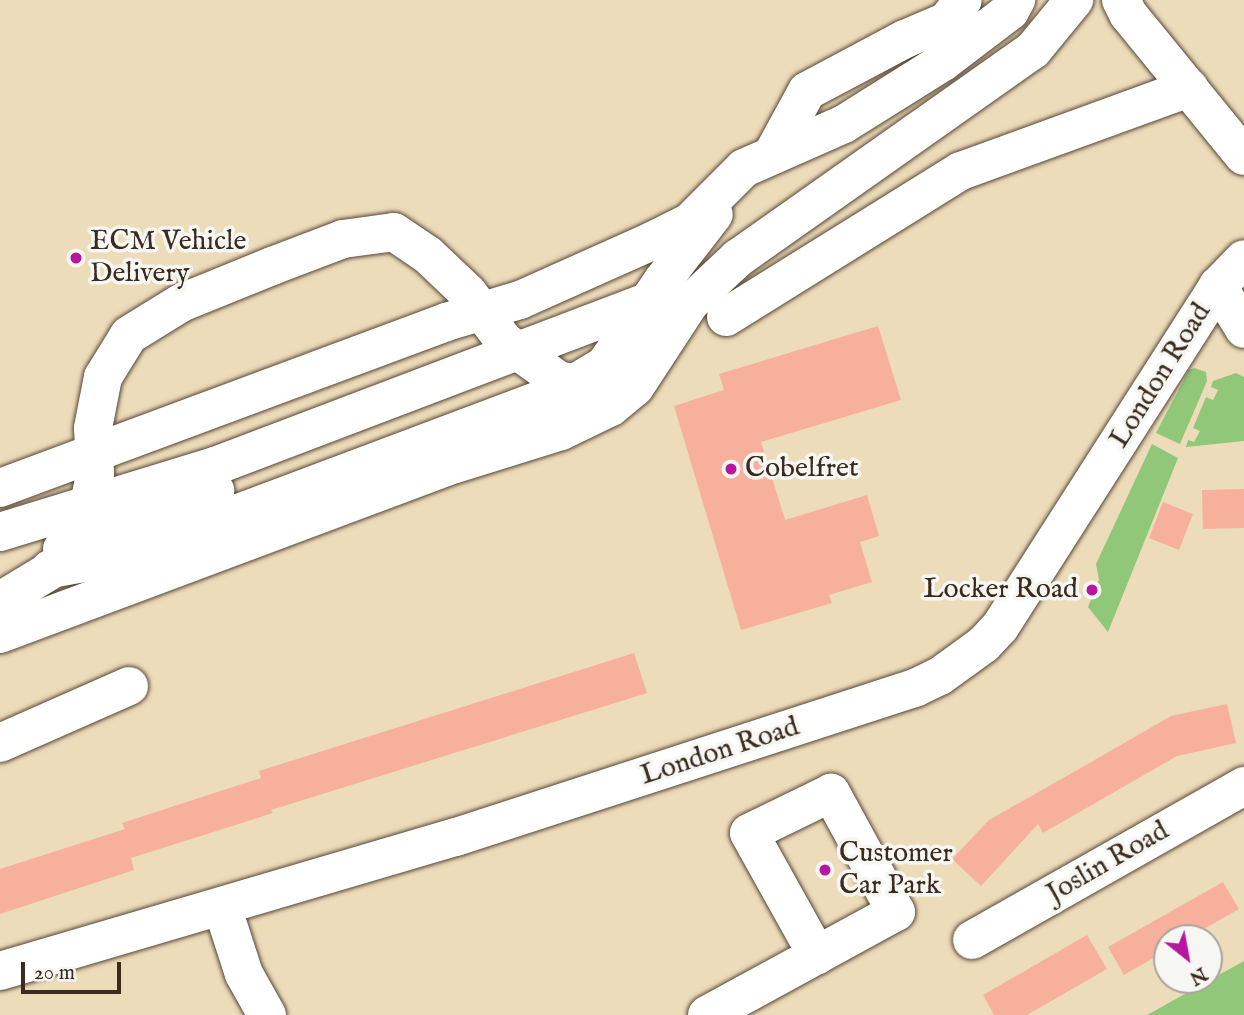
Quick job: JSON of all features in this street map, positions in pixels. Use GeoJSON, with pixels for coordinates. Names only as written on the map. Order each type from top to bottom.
{"type":"FeatureCollection","features":[{"type":"Feature","properties":{"kind":"street"},"geometry":{"type":"LineString","coordinates":[[67,555],[89,505],[95,457],[93,428],[103,377],[129,335],[181,303],[343,239],[394,232],[428,255],[468,293],[509,340],[558,380],[591,387],[638,359],[661,314],[685,252],[758,162],[807,91],[905,39],[947,21],[963,0]]}},
{"type":"Feature","properties":{"kind":"street"},"geometry":{"type":"LineString","coordinates":[[509,340],[566,282],[690,222],[758,162],[844,124],[943,62],[1010,11],[1016,0]]}},
{"type":"Feature","properties":{"kind":"street"},"geometry":{"type":"LineString","coordinates":[[0,575],[67,555],[124,556],[367,467],[560,392],[605,365],[626,334],[661,314],[690,303],[738,258],[1033,50],[1074,0]]}},
{"type":"Feature","properties":{"kind":"street"},"geometry":{"type":"LineString","coordinates":[[1121,0],[1128,14],[1244,156]]}},
{"type":"Feature","properties":{"kind":"street"},"geometry":{"type":"LineString","coordinates":[[726,317],[961,171],[1189,88]]}},
{"type":"Feature","properties":{"kind":"street"},"geometry":{"type":"LineString","coordinates":[[0,601],[67,555],[685,252]]}},
{"type":"Feature","properties":{"kind":"street","name":"London Road"},"geometry":{"type":"LineString","coordinates":[[0,971],[456,837],[915,688],[940,676],[984,645],[1000,627],[1217,286],[1244,259]]}},
{"type":"Feature","properties":{"kind":"street"},"geometry":{"type":"LineString","coordinates":[[1217,286],[1244,329]]}},
{"type":"Feature","properties":{"kind":"street"},"geometry":{"type":"LineString","coordinates":[[0,488],[54,468],[95,457],[164,452],[509,340],[661,314]]}},
{"type":"Feature","properties":{"kind":"street"},"geometry":{"type":"LineString","coordinates":[[0,634],[455,464],[561,431],[611,407],[635,387],[657,358],[661,314]]}},
{"type":"Feature","properties":{"kind":"street"},"geometry":{"type":"LineString","coordinates":[[0,532],[215,466],[509,340],[626,334]]}},
{"type":"Feature","properties":{"kind":"street"},"geometry":{"type":"LineString","coordinates":[[0,743],[129,686]]}},
{"type":"Feature","properties":{"kind":"street","name":"Joslin Road"},"geometry":{"type":"LineString","coordinates":[[972,940],[1244,786]]}},
{"type":"Feature","properties":{"kind":"street"},"geometry":{"type":"LineString","coordinates":[[222,906],[244,974],[267,1015]]}},
{"type":"Feature","properties":{"kind":"street"},"geometry":{"type":"LineString","coordinates":[[706,1015],[817,955]]}},
{"type":"Feature","properties":{"kind":"green space"},"geometry":{"type":"Polygon","coordinates":[[[1194,368],[1206,372],[1207,381],[1180,444],[1156,433],[1189,370],[1194,368]]]}},
{"type":"Feature","properties":{"kind":"green space"},"geometry":{"type":"Polygon","coordinates":[[[1236,373],[1244,377],[1244,441],[1186,447],[1188,440],[1194,442],[1200,431],[1193,428],[1206,397],[1213,400],[1218,390],[1211,387],[1213,381],[1236,373]]]}},
{"type":"Feature","properties":{"kind":"green space"},"geometry":{"type":"Polygon","coordinates":[[[1152,444],[1178,458],[1108,632],[1088,607],[1099,580],[1096,564],[1152,444]]]}},
{"type":"Feature","properties":{"kind":"green space"},"geometry":{"type":"Polygon","coordinates":[[[1244,961],[1244,1015],[1147,1015],[1185,994],[1223,994],[1223,973],[1244,961]]]}},
{"type":"Feature","properties":{"kind":"building","name":"Cobelfret"},"geometry":{"type":"Polygon","coordinates":[[[878,326],[901,400],[761,442],[785,520],[867,495],[879,536],[860,542],[872,582],[829,595],[832,603],[741,630],[674,406],[724,390],[719,374],[878,326]]]}},
{"type":"Feature","properties":{"kind":"building"},"geometry":{"type":"Polygon","coordinates":[[[1244,489],[1244,528],[1203,529],[1202,490],[1244,489]]]}},
{"type":"Feature","properties":{"kind":"building"},"geometry":{"type":"Polygon","coordinates":[[[1163,502],[1193,514],[1179,550],[1149,538],[1163,502]]]}},
{"type":"Feature","properties":{"kind":"building"},"geometry":{"type":"Polygon","coordinates":[[[634,653],[647,693],[271,810],[273,813],[131,858],[134,870],[0,914],[0,869],[125,829],[122,823],[261,778],[259,771],[634,653]]]}},
{"type":"Feature","properties":{"kind":"building"},"geometry":{"type":"Polygon","coordinates":[[[1227,704],[1236,743],[1177,756],[1043,833],[1038,824],[981,886],[952,859],[989,820],[1171,716],[1227,704]]]}},
{"type":"Feature","properties":{"kind":"building"},"geometry":{"type":"Polygon","coordinates":[[[1223,882],[1239,909],[1213,924],[1153,924],[1153,958],[1124,975],[1108,947],[1223,882]]]}},
{"type":"Feature","properties":{"kind":"building"},"geometry":{"type":"Polygon","coordinates":[[[1087,935],[1107,969],[1027,1015],[994,1015],[983,995],[1087,935]]]}},
{"type":"Feature","properties":{"kind":"place","name":"ECM Vehicle Delivery"},"geometry":{"type":"Point","coordinates":[76,258]}},
{"type":"Feature","properties":{"kind":"place","name":"Cobelfret"},"geometry":{"type":"Point","coordinates":[731,469]}},
{"type":"Feature","properties":{"kind":"place","name":"Locker Road"},"geometry":{"type":"Point","coordinates":[1092,590]}},
{"type":"Feature","properties":{"kind":"place","name":"Customer Car Park"},"geometry":{"type":"Point","coordinates":[825,870]}}]}
